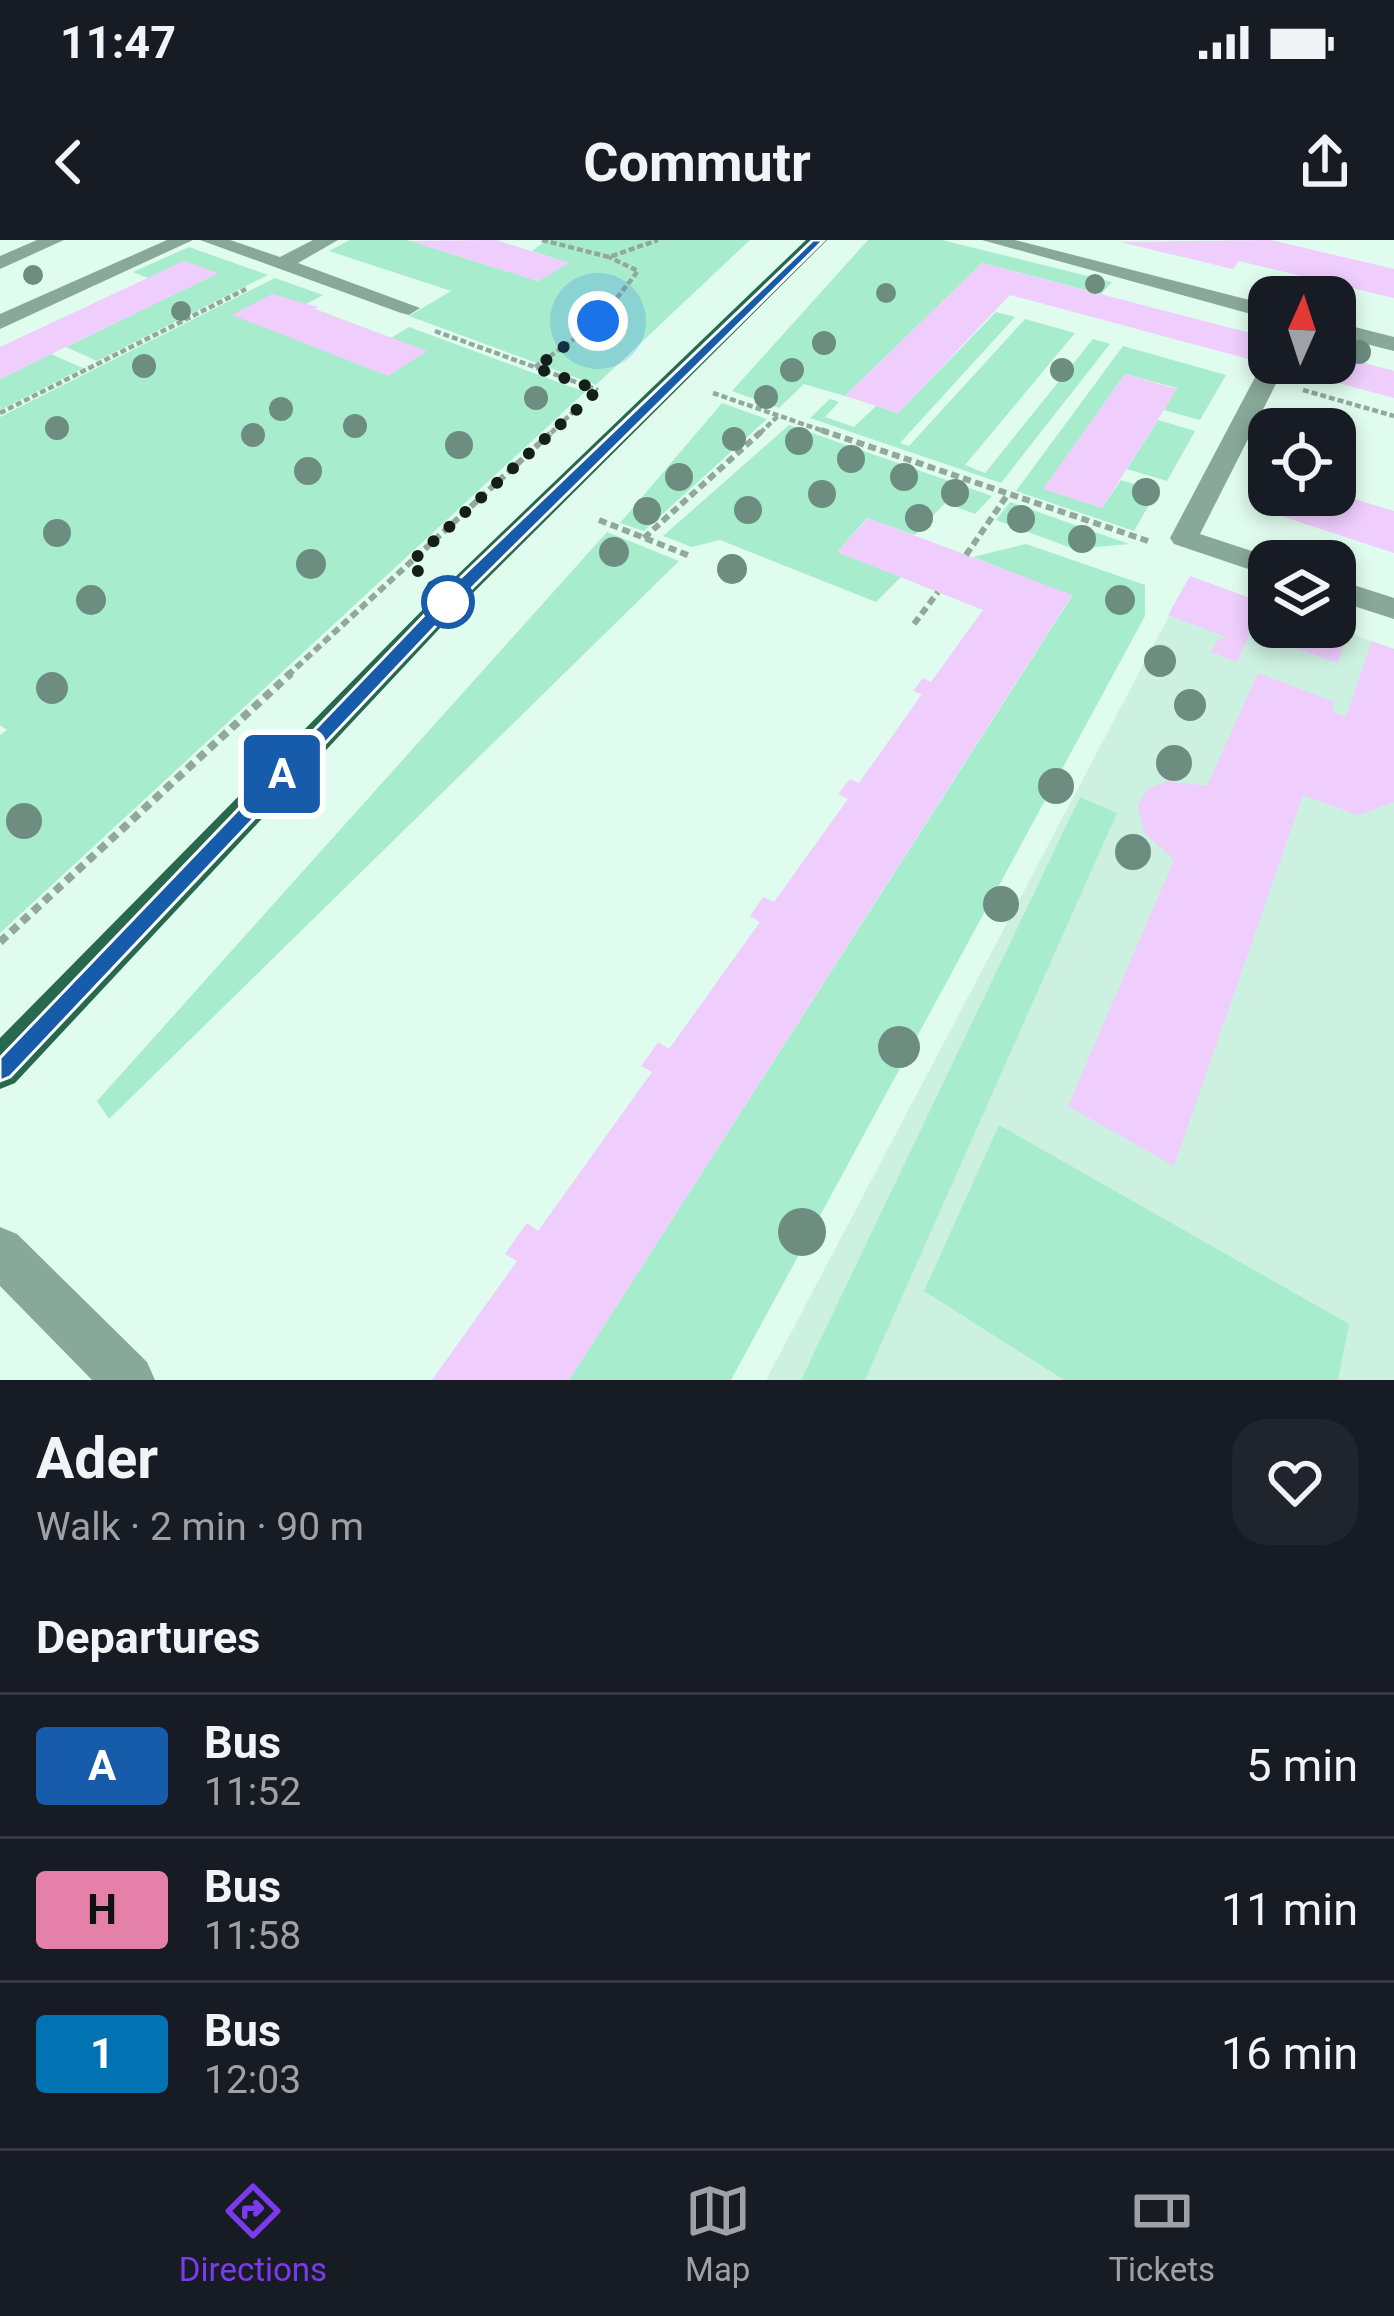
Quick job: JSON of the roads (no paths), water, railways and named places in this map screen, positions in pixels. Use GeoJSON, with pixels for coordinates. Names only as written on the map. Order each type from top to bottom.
{"type":"FeatureCollection","features":[{"type":"Feature","properties":{"kind":"main road"},"geometry":{"type":"LineString","coordinates":[[0,1068],[460,588],[817,240]]}},
{"type":"Feature","properties":{"kind":"street"},"geometry":{"type":"LineString","coordinates":[[0,263],[54,240]]}},
{"type":"Feature","properties":{"kind":"street"},"geometry":{"type":"LineString","coordinates":[[0,322],[184,240]]}},
{"type":"Feature","properties":{"kind":"street"},"geometry":{"type":"LineString","coordinates":[[210,240],[409,308]]}},
{"type":"Feature","properties":{"kind":"street"},"geometry":{"type":"LineString","coordinates":[[281,264],[328,240]]}},
{"type":"Feature","properties":{"kind":"street"},"geometry":{"type":"LineString","coordinates":[[992,240],[1248,307]]}},
{"type":"Feature","properties":{"kind":"street"},"geometry":{"type":"LineString","coordinates":[[1356,334],[1394,344]]}},
{"type":"Feature","properties":{"kind":"street"},"geometry":{"type":"LineString","coordinates":[[1248,560],[1184,538],[1263,384]]}},
{"type":"Feature","properties":{"kind":"street"},"geometry":{"type":"LineString","coordinates":[[1356,596],[1394,609]]}},
{"type":"Feature","properties":{"kind":"street"},"geometry":{"type":"LineString","coordinates":[[0,1251],[129,1380]]}}]}
